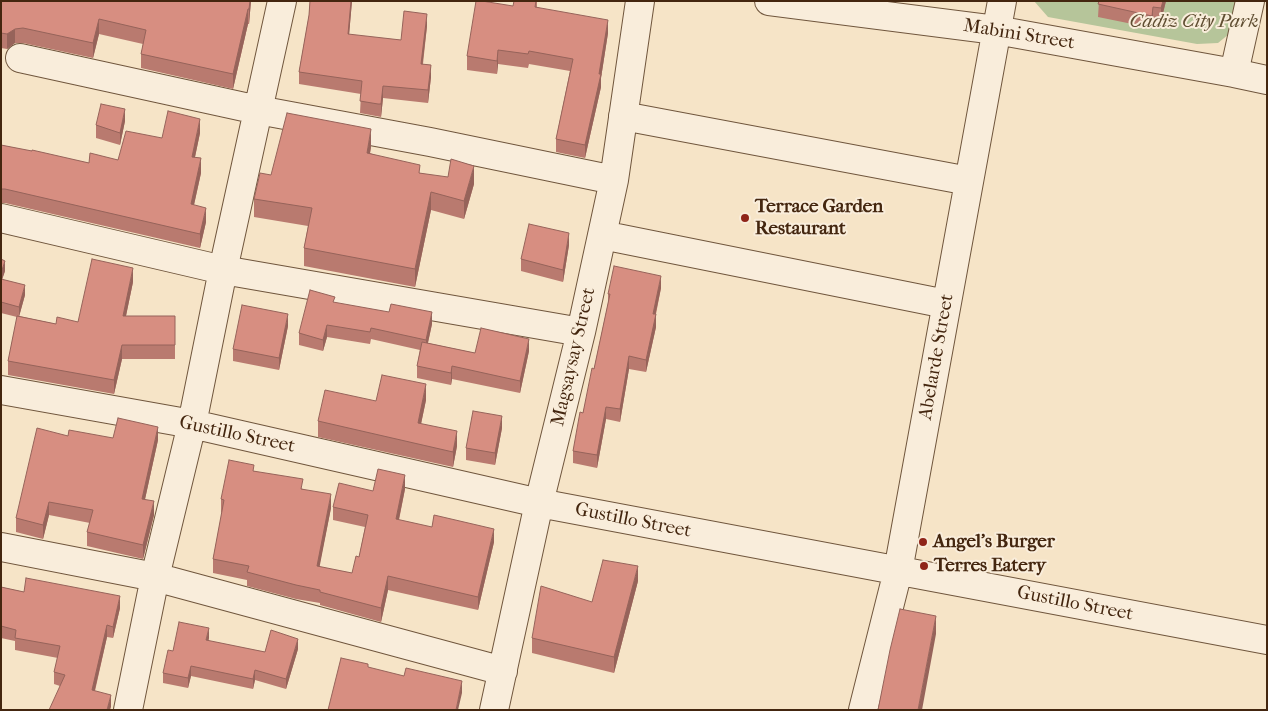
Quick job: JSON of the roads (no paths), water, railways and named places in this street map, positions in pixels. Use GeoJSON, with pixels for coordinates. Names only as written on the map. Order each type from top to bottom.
{"type":"FeatureCollection","features":[{"type":"Feature","properties":{"kind":"street"},"geometry":{"type":"LineString","coordinates":[[128,710],[156,577],[192,424],[223,270],[282,1]]}},
{"type":"Feature","properties":{"kind":"street","name":"Magsaysay Street"},"geometry":{"type":"LineString","coordinates":[[494,710],[539,503],[581,332],[614,180],[640,1]]}},
{"type":"Feature","properties":{"kind":"street","name":"Mabini Street"},"geometry":{"type":"LineString","coordinates":[[769,1],[996,30],[1267,80]]}},
{"type":"Feature","properties":{"kind":"street","name":"Abelarde Street"},"geometry":{"type":"LineString","coordinates":[[863,710],[898,571],[1002,1]]}},
{"type":"Feature","properties":{"kind":"street"},"geometry":{"type":"LineString","coordinates":[[1234,73],[1250,1]]}},
{"type":"Feature","properties":{"kind":"street"},"geometry":{"type":"LineString","coordinates":[[20,58],[258,110],[430,142],[614,180]]}},
{"type":"Feature","properties":{"kind":"street"},"geometry":{"type":"LineString","coordinates":[[623,116],[969,181]]}},
{"type":"Feature","properties":{"kind":"street"},"geometry":{"type":"LineString","coordinates":[[1,218],[223,270],[581,332]]}},
{"type":"Feature","properties":{"kind":"street"},"geometry":{"type":"LineString","coordinates":[[602,235],[946,304]]}},
{"type":"Feature","properties":{"kind":"street","name":"Gustillo Street"},"geometry":{"type":"LineString","coordinates":[[1,390],[192,424],[539,503],[1267,640]]}},
{"type":"Feature","properties":{"kind":"street"},"geometry":{"type":"LineString","coordinates":[[1,547],[156,577],[502,670]]}},
{"type":"Feature","properties":{"kind":"place","name":"Terrace Garden Restaurant"},"geometry":{"type":"Point","coordinates":[745,218]}},
{"type":"Feature","properties":{"kind":"place","name":"Angel's Burger"},"geometry":{"type":"Point","coordinates":[923,542]}},
{"type":"Feature","properties":{"kind":"place","name":"Terres Eatery"},"geometry":{"type":"Point","coordinates":[924,566]}},
{"type":"Feature","properties":{"kind":"park label","name":"Cadiz City Park"},"geometry":{"type":"Point","coordinates":[1194,22]}}]}
